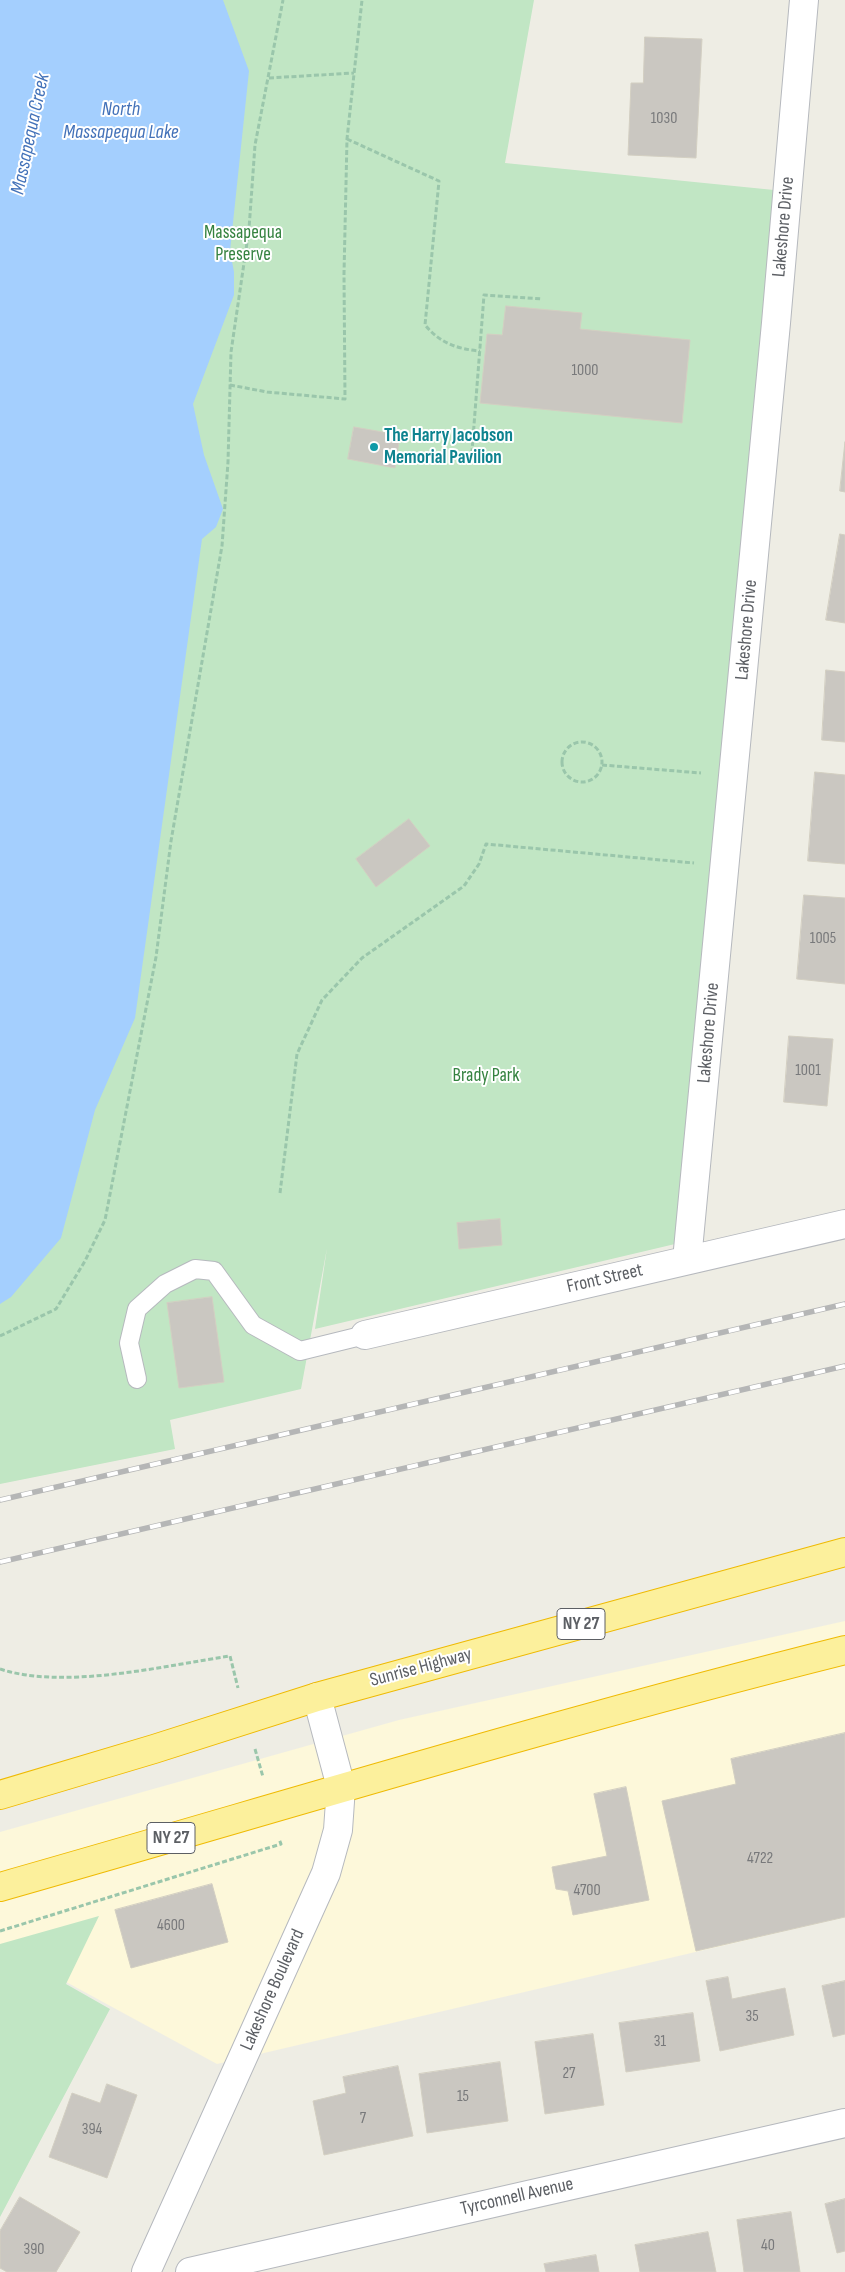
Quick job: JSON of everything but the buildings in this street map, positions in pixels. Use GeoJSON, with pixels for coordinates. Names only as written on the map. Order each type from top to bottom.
{"type":"FeatureCollection","features":[{"type":"Feature","properties":{"kind":"highway","name":"Sunrise Highway"},"geometry":{"type":"LineString","coordinates":[[0,1795],[154,1749],[317,1697],[845,1552]]}},
{"type":"Feature","properties":{"kind":"highway","name":"NY 27"},"geometry":{"type":"LineString","coordinates":[[0,1888],[341,1787],[703,1686],[845,1650]]}},
{"type":"Feature","properties":{"kind":"street","name":"Lakeshore Drive"},"geometry":{"type":"LineString","coordinates":[[687,1260],[776,323],[804,0]]}},
{"type":"Feature","properties":{"kind":"street","name":"Front Street"},"geometry":{"type":"LineString","coordinates":[[366,1335],[845,1224]]}},
{"type":"Feature","properties":{"kind":"street","name":"Lakeshore Boulevard"},"geometry":{"type":"LineString","coordinates":[[146,2272],[326,1873],[338,1830],[341,1787],[317,1697]]}},
{"type":"Feature","properties":{"kind":"street","name":"Tyrconnell Avenue"},"geometry":{"type":"LineString","coordinates":[[190,2272],[845,2123]]}},
{"type":"Feature","properties":{"kind":"lane"},"geometry":{"type":"LineString","coordinates":[[137,1379],[129,1343],[137,1310],[165,1284],[195,1269],[214,1271],[252,1325],[300,1351],[366,1335]]}},
{"type":"Feature","properties":{"kind":"path"},"geometry":{"type":"LineString","coordinates":[[0,1336],[56,1309],[85,1261],[105,1220],[156,957],[171,841],[222,546],[231,352],[249,229],[256,144],[283,0]]}},
{"type":"Feature","properties":{"kind":"path"},"geometry":{"type":"LineString","coordinates":[[230,385],[267,392],[345,399],[344,274],[347,139],[362,0]]}},
{"type":"Feature","properties":{"kind":"path"},"geometry":{"type":"LineString","coordinates":[[269,78],[354,73]]}},
{"type":"Feature","properties":{"kind":"path"},"geometry":{"type":"LineString","coordinates":[[347,139],[439,181],[425,325],[434,336],[445,343],[480,351]]}},
{"type":"Feature","properties":{"kind":"path"},"geometry":{"type":"LineString","coordinates":[[412,458],[441,460],[466,457],[472,451],[484,295],[542,300]]}},
{"type":"Feature","properties":{"kind":"path"},"geometry":{"type":"LineString","coordinates":[[582,742],[589,743],[600,752],[602,765],[597,777],[585,783],[578,782],[567,776],[561,764],[562,758],[569,746],[582,742]]}},
{"type":"Feature","properties":{"kind":"path"},"geometry":{"type":"LineString","coordinates":[[602,765],[733,776]]}},
{"type":"Feature","properties":{"kind":"path"},"geometry":{"type":"LineString","coordinates":[[280,1193],[297,1054],[322,1000],[362,958],[464,886],[479,864],[486,844],[724,866]]}},
{"type":"Feature","properties":{"kind":"path"},"geometry":{"type":"LineString","coordinates":[[0,1669],[17,1675],[82,1678],[230,1656]]}},
{"type":"Feature","properties":{"kind":"path"},"geometry":{"type":"LineString","coordinates":[[0,1931],[281,1844]]}},
{"type":"Feature","properties":{"kind":"shaded area"},"geometry":{"type":"Polygon","coordinates":[[[845,1621],[845,1917],[217,2064],[0,1946],[0,1832],[399,1720],[845,1621]]]}},
{"type":"Feature","properties":{"kind":"green space"},"geometry":{"type":"Polygon","coordinates":[[[0,0],[534,0],[505,163],[774,190],[675,1244],[315,1329],[327,1248],[301,1389],[170,1420],[175,1449],[0,1484],[0,0]]]}},
{"type":"Feature","properties":{"kind":"green space"},"geometry":{"type":"Polygon","coordinates":[[[99,1916],[66,1984],[110,2009],[0,2217],[0,1944],[99,1916]]]}},
{"type":"Feature","properties":{"kind":"water","name":"North Massapequa Lake"},"geometry":{"type":"Polygon","coordinates":[[[0,0],[223,0],[249,71],[230,251],[234,272],[234,295],[193,404],[204,455],[223,509],[216,527],[202,539],[135,1018],[95,1110],[61,1238],[11,1297],[0,1304],[0,0]]]}},
{"type":"Feature","properties":{"kind":"railway"},"geometry":{"type":"LineString","coordinates":[[0,1500],[845,1304]]}},
{"type":"Feature","properties":{"kind":"railway"},"geometry":{"type":"LineString","coordinates":[[0,1562],[845,1366]]}},
{"type":"Feature","properties":{"kind":"place","name":"The Harry Jacobson Memorial Pavilion"},"geometry":{"type":"Point","coordinates":[374,447]}},
{"type":"Feature","properties":{"kind":"water label","name":"Massapequa Creek"},"geometry":{"type":"Point","coordinates":[31,134]}},
{"type":"Feature","properties":{"kind":"park label","name":"Massapequa Preserve"},"geometry":{"type":"Point","coordinates":[243,244]}},
{"type":"Feature","properties":{"kind":"park label","name":"Brady Park"},"geometry":{"type":"Point","coordinates":[486,1076]}}]}
